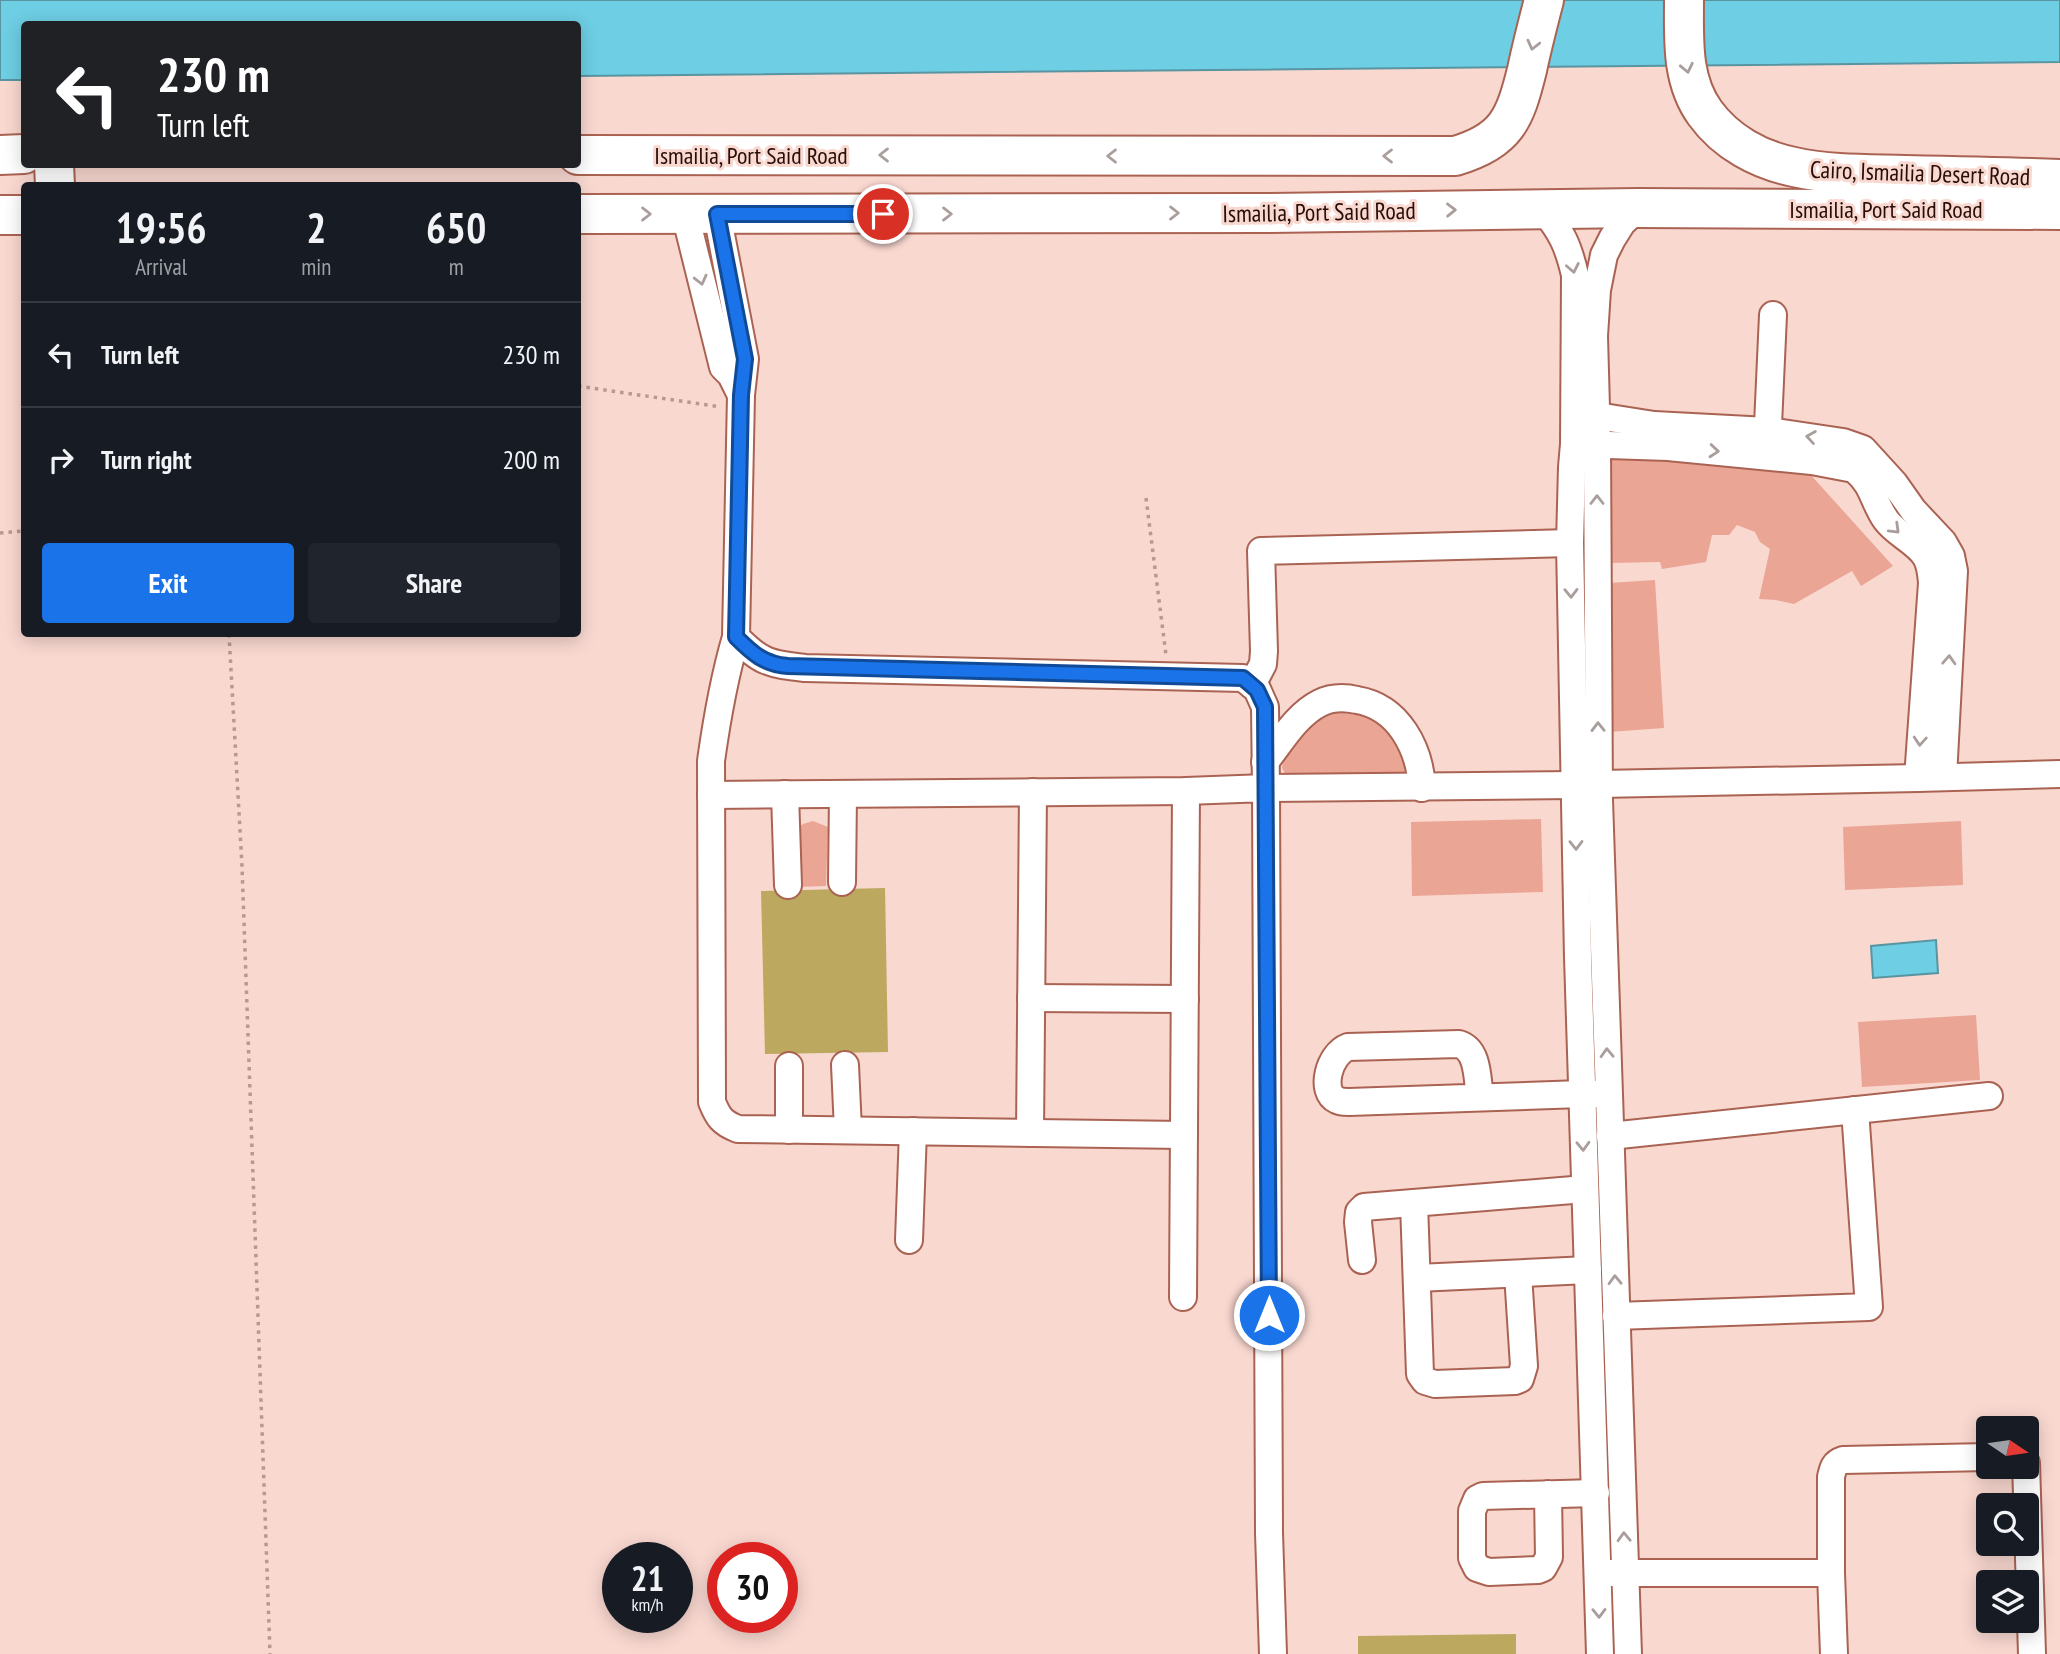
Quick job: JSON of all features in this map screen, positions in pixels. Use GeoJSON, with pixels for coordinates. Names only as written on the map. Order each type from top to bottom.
{"type":"FeatureCollection","features":[{"type":"Feature","properties":{"kind":"highway","name":"Ismailia, Port Said Road"},"geometry":{"type":"LineString","coordinates":[[581,155],[1455,156],[1474,151],[1491,141],[1506,127],[1516,110],[1544,0]]}},
{"type":"Feature","properties":{"kind":"highway","name":"Cairo, Ismailia Desert Road"},"geometry":{"type":"LineString","coordinates":[[1684,0],[1684,51],[1690,83],[1704,111],[1725,136],[1752,153],[1794,167],[1839,173],[2060,178]]}},
{"type":"Feature","properties":{"kind":"highway"},"geometry":{"type":"LineString","coordinates":[[0,155],[21,154]]}},
{"type":"Feature","properties":{"kind":"highway","name":"Ismailia, Port Said Road"},"geometry":{"type":"LineString","coordinates":[[581,214],[1255,213],[1638,208],[2060,210]]}},
{"type":"Feature","properties":{"kind":"highway"},"geometry":{"type":"LineString","coordinates":[[0,215],[21,215]]}},
{"type":"Feature","properties":{"kind":"street"},"geometry":{"type":"LineString","coordinates":[[1587,784],[1570,543],[1572,467],[1586,444],[1597,416],[1594,336],[1597,289],[1604,255],[1622,223],[1638,208]]}},
{"type":"Feature","properties":{"kind":"street"},"geometry":{"type":"LineString","coordinates":[[1542,209],[1560,230],[1569,250],[1575,275],[1586,444],[1587,784],[1591,956],[1582,1094],[1600,1654]]}},
{"type":"Feature","properties":{"kind":"street"},"geometry":{"type":"LineString","coordinates":[[701,214],[723,367],[731,375],[741,395],[736,637],[717,716],[711,761],[712,1102],[718,1115],[726,1125],[738,1129],[1184,1135]]}},
{"type":"Feature","properties":{"kind":"street"},"geometry":{"type":"LineString","coordinates":[[1767,443],[1773,315]]}},
{"type":"Feature","properties":{"kind":"street"},"geometry":{"type":"LineString","coordinates":[[1597,416],[1668,436]]}},
{"type":"Feature","properties":{"kind":"street"},"geometry":{"type":"LineString","coordinates":[[1586,444],[1668,436],[1767,443],[1843,442],[1863,449],[1894,482],[1933,547],[1930,778]]}},
{"type":"Feature","properties":{"kind":"street"},"geometry":{"type":"LineString","coordinates":[[1252,685],[1263,664],[1264,651],[1261,551],[1570,543]]}},
{"type":"Feature","properties":{"kind":"street"},"geometry":{"type":"LineString","coordinates":[[736,637],[750,652],[771,664],[805,668],[1243,678],[1257,690],[1265,707],[1269,1533],[1273,1654]]}},
{"type":"Feature","properties":{"kind":"street"},"geometry":{"type":"LineString","coordinates":[[1266,775],[1297,721],[1319,704],[1339,697],[1375,705],[1399,723],[1421,768],[1422,788]]}},
{"type":"Feature","properties":{"kind":"street"},"geometry":{"type":"LineString","coordinates":[[711,794],[1186,791],[1266,775],[1422,788],[2060,774]]}},
{"type":"Feature","properties":{"kind":"street"},"geometry":{"type":"LineString","coordinates":[[1183,1297],[1186,791]]}},
{"type":"Feature","properties":{"kind":"street"},"geometry":{"type":"LineString","coordinates":[[1030,1133],[1033,792]]}},
{"type":"Feature","properties":{"kind":"street"},"geometry":{"type":"LineString","coordinates":[[785,794],[788,885]]}},
{"type":"Feature","properties":{"kind":"street"},"geometry":{"type":"LineString","coordinates":[[842,882],[844,794]]}},
{"type":"Feature","properties":{"kind":"street"},"geometry":{"type":"LineString","coordinates":[[1591,956],[1609,1093],[1628,1654]]}},
{"type":"Feature","properties":{"kind":"street"},"geometry":{"type":"LineString","coordinates":[[1031,998],[1185,999]]}},
{"type":"Feature","properties":{"kind":"street"},"geometry":{"type":"LineString","coordinates":[[1480,1097],[1474,1056],[1468,1047],[1460,1044],[1348,1047],[1334,1056],[1329,1069],[1330,1093],[1336,1100],[1342,1101],[1480,1097],[1582,1094],[1609,1093]]}},
{"type":"Feature","properties":{"kind":"street"},"geometry":{"type":"LineString","coordinates":[[845,1065],[848,1130]]}},
{"type":"Feature","properties":{"kind":"street"},"geometry":{"type":"LineString","coordinates":[[789,1066],[789,1130]]}},
{"type":"Feature","properties":{"kind":"street"},"geometry":{"type":"LineString","coordinates":[[1610,1136],[1989,1096]]}},
{"type":"Feature","properties":{"kind":"street"},"geometry":{"type":"LineString","coordinates":[[1616,1316],[1869,1307],[1855,1110]]}},
{"type":"Feature","properties":{"kind":"street"},"geometry":{"type":"LineString","coordinates":[[909,1240],[913,1131]]}},
{"type":"Feature","properties":{"kind":"street"},"geometry":{"type":"LineString","coordinates":[[1362,1260],[1358,1222],[1361,1209],[1585,1189]]}},
{"type":"Feature","properties":{"kind":"street"},"geometry":{"type":"LineString","coordinates":[[1414,1203],[1422,1378],[1435,1384],[1520,1379],[1523,1372],[1518,1273]]}},
{"type":"Feature","properties":{"kind":"street"},"geometry":{"type":"LineString","coordinates":[[1417,1278],[1588,1270]]}},
{"type":"Feature","properties":{"kind":"street"},"geometry":{"type":"LineString","coordinates":[[1834,1654],[1830,1573],[1832,1477],[1835,1464],[1838,1461],[1976,1457]]}},
{"type":"Feature","properties":{"kind":"street"},"geometry":{"type":"LineString","coordinates":[[2027,1479],[2032,1654]]}},
{"type":"Feature","properties":{"kind":"street"},"geometry":{"type":"LineString","coordinates":[[1548,1494],[1596,1493]]}},
{"type":"Feature","properties":{"kind":"street"},"geometry":{"type":"LineString","coordinates":[[1598,1573],[1830,1573]]}},
{"type":"Feature","properties":{"kind":"path"},"geometry":{"type":"LineString","coordinates":[[581,386],[718,405],[729,411],[740,424]]}},
{"type":"Feature","properties":{"kind":"path"},"geometry":{"type":"LineString","coordinates":[[1146,498],[1165,636],[1167,675]]}},
{"type":"Feature","properties":{"kind":"path"},"geometry":{"type":"LineString","coordinates":[[0,533],[21,531]]}},
{"type":"Feature","properties":{"kind":"path"},"geometry":{"type":"LineString","coordinates":[[229,637],[242,866],[270,1654]]}},
{"type":"Feature","properties":{"kind":"shaded area"},"geometry":{"type":"Polygon","coordinates":[[[1609,446],[1809,473],[1893,566],[1861,586],[1852,571],[1794,604],[1759,599],[1770,549],[1760,542],[1755,532],[1737,525],[1729,535],[1712,535],[1706,562],[1662,569],[1660,562],[1609,563],[1609,446]]]}},
{"type":"Feature","properties":{"kind":"shaded area"},"geometry":{"type":"Polygon","coordinates":[[[1655,580],[1664,728],[1609,732],[1609,583],[1655,580]]]}},
{"type":"Feature","properties":{"kind":"shaded area"},"geometry":{"type":"Polygon","coordinates":[[[1340,705],[1388,724],[1411,774],[1286,775],[1282,768],[1283,762],[1303,727],[1340,705]]]}},
{"type":"Feature","properties":{"kind":"shaded area"},"geometry":{"type":"Polygon","coordinates":[[[1541,819],[1543,892],[1412,896],[1411,822],[1541,819]]]}},
{"type":"Feature","properties":{"kind":"shaded area"},"geometry":{"type":"Polygon","coordinates":[[[813,821],[828,827],[826,886],[798,887],[798,828],[813,821]]]}},
{"type":"Feature","properties":{"kind":"shaded area"},"geometry":{"type":"Polygon","coordinates":[[[1961,821],[1963,885],[1845,890],[1843,827],[1961,821]]]}},
{"type":"Feature","properties":{"kind":"shaded area"},"geometry":{"type":"Polygon","coordinates":[[[1976,1015],[1980,1080],[1862,1087],[1858,1022],[1976,1015]]]}},
{"type":"Feature","properties":{"kind":"water"},"geometry":{"type":"Polygon","coordinates":[[[0,0],[2060,0],[2060,62],[581,76],[581,21],[21,21],[21,80],[0,80],[0,0]]]}},
{"type":"Feature","properties":{"kind":"water"},"geometry":{"type":"Polygon","coordinates":[[[1936,940],[1938,973],[1873,978],[1871,946],[1936,940]]]}},
{"type":"Feature","properties":{"kind":"building"},"geometry":{"type":"Polygon","coordinates":[[[885,888],[888,1052],[765,1054],[761,891],[885,888]]]}},
{"type":"Feature","properties":{"kind":"building"},"geometry":{"type":"Polygon","coordinates":[[[1516,1634],[1516,1654],[1358,1654],[1358,1636],[1516,1634]]]}},
{"type":"Feature","properties":{"kind":"route"},"geometry":{"type":"LineString","coordinates":[[883,214],[717,214],[745,359],[741,395],[736,637],[750,652],[771,664],[805,668],[1243,678],[1257,690],[1265,707],[1269,1315]]}}]}
